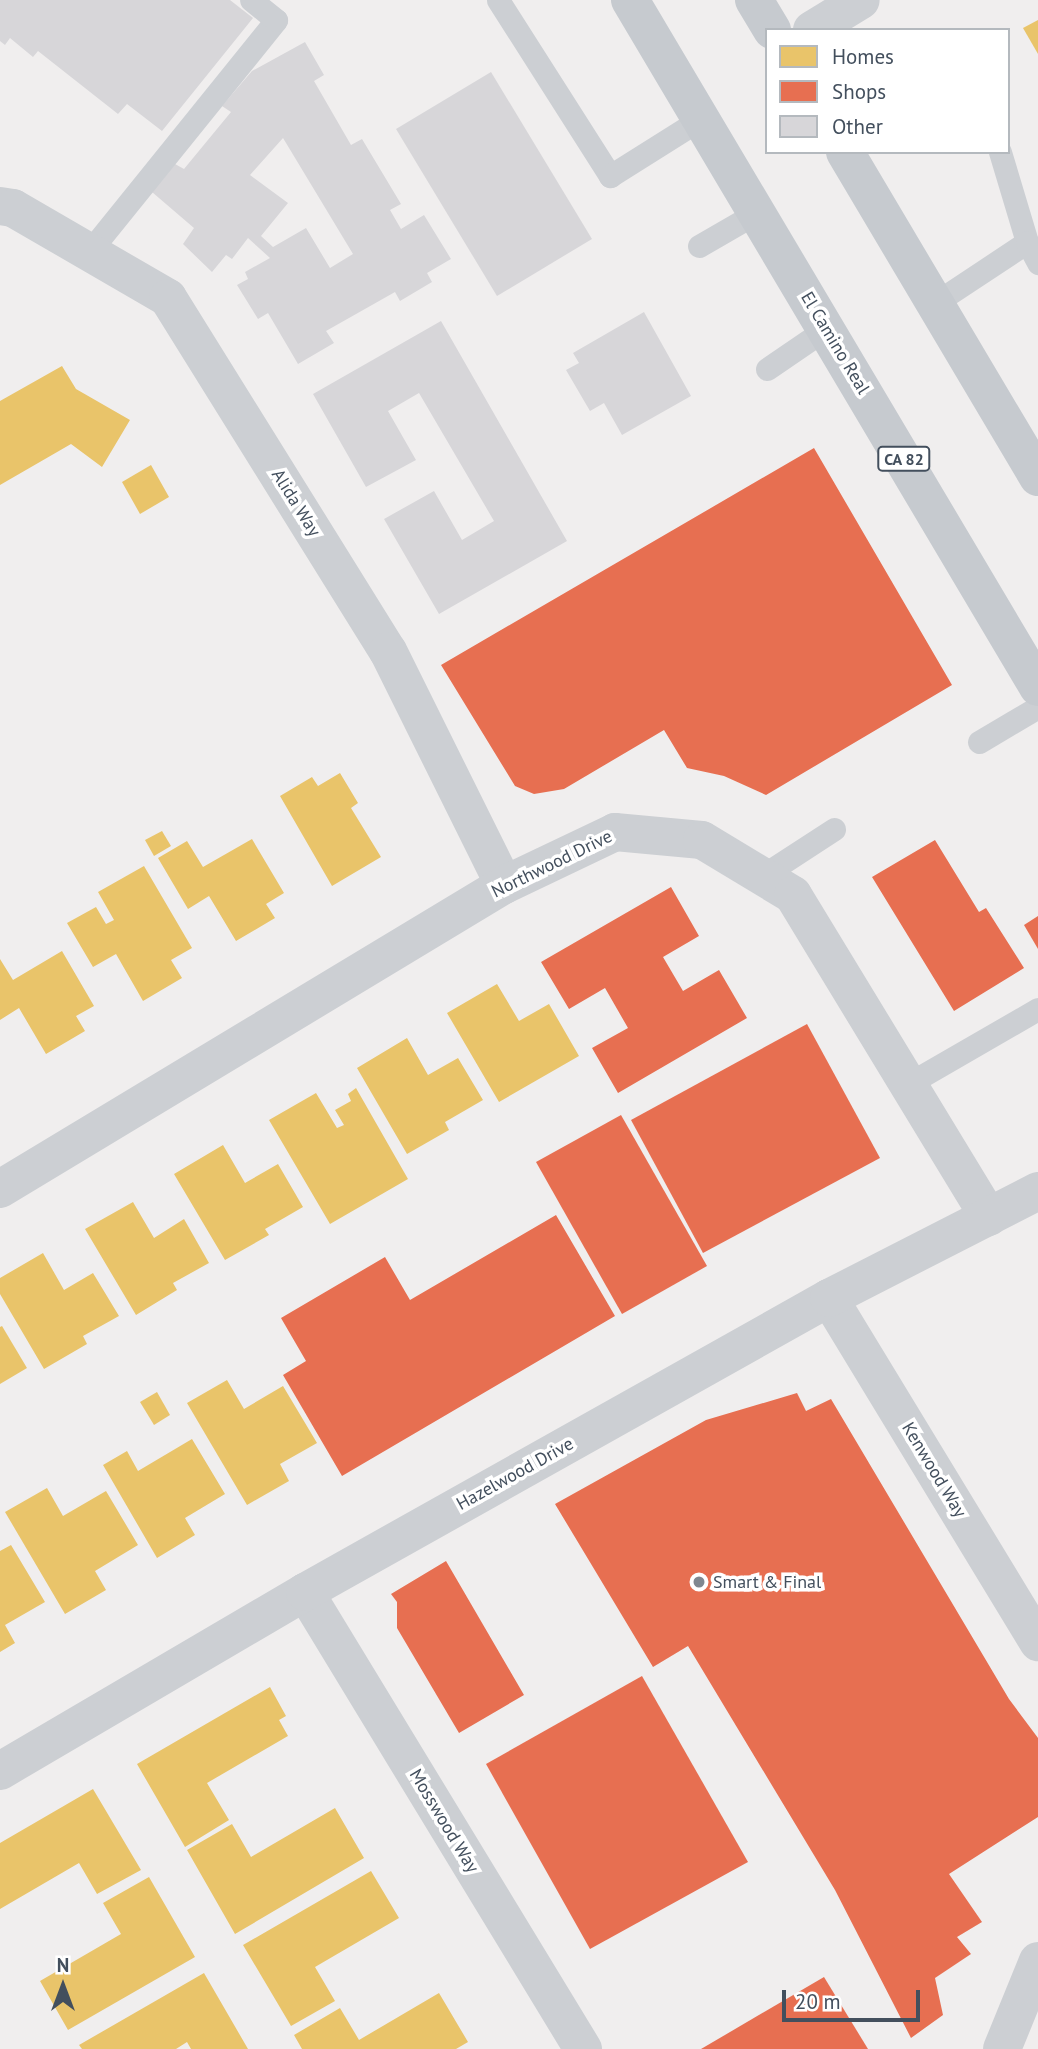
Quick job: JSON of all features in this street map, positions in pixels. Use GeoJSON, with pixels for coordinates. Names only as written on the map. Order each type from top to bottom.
{"type":"FeatureCollection","features":[{"type":"Feature","properties":{"kind":"main road","name":"El Camino Real"},"geometry":{"type":"LineString","coordinates":[[631,0],[1038,687]]}},
{"type":"Feature","properties":{"kind":"main road"},"geometry":{"type":"LineString","coordinates":[[754,0],[771,28]]}},
{"type":"Feature","properties":{"kind":"main road"},"geometry":{"type":"LineString","coordinates":[[846,154],[1038,477]]}},
{"type":"Feature","properties":{"kind":"street"},"geometry":{"type":"LineString","coordinates":[[815,28],[861,0]]}},
{"type":"Feature","properties":{"kind":"street","name":"Alida Way"},"geometry":{"type":"LineString","coordinates":[[0,206],[13,208],[168,298],[388,651],[504,885]]}},
{"type":"Feature","properties":{"kind":"street","name":"Northwood Drive"},"geometry":{"type":"LineString","coordinates":[[0,1189],[504,885],[615,832],[702,839],[793,895],[989,1217]]}},
{"type":"Feature","properties":{"kind":"street","name":"Hazelwood Drive"},"geometry":{"type":"LineString","coordinates":[[0,1771],[305,1592],[829,1298],[1038,1191]]}},
{"type":"Feature","properties":{"kind":"street","name":"Kenwood Way"},"geometry":{"type":"LineString","coordinates":[[829,1298],[1038,1642]]}},
{"type":"Feature","properties":{"kind":"street","name":"Mosswood Way"},"geometry":{"type":"LineString","coordinates":[[305,1592],[583,2049]]}},
{"type":"Feature","properties":{"kind":"street"},"geometry":{"type":"LineString","coordinates":[[1002,2049],[1029,2009],[1038,1961]]}},
{"type":"Feature","properties":{"kind":"lane"},"geometry":{"type":"LineString","coordinates":[[89,252],[276,20],[251,0]]}},
{"type":"Feature","properties":{"kind":"lane"},"geometry":{"type":"LineString","coordinates":[[498,0],[610,176],[702,118]]}},
{"type":"Feature","properties":{"kind":"lane"},"geometry":{"type":"LineString","coordinates":[[1001,154],[1027,242],[1038,263]]}},
{"type":"Feature","properties":{"kind":"lane"},"geometry":{"type":"LineString","coordinates":[[699,246],[758,212]]}},
{"type":"Feature","properties":{"kind":"lane"},"geometry":{"type":"LineString","coordinates":[[935,303],[1027,242]]}},
{"type":"Feature","properties":{"kind":"lane"},"geometry":{"type":"LineString","coordinates":[[767,369],[827,328]]}},
{"type":"Feature","properties":{"kind":"lane"},"geometry":{"type":"LineString","coordinates":[[979,742],[1038,707]]}},
{"type":"Feature","properties":{"kind":"lane"},"geometry":{"type":"LineString","coordinates":[[762,876],[834,829]]}},
{"type":"Feature","properties":{"kind":"lane"},"geometry":{"type":"LineString","coordinates":[[908,1084],[1038,1009]]}},
{"type":"Feature","properties":{"kind":"building: Homes"},"geometry":{"type":"Polygon","coordinates":[[[1038,20],[1038,54],[1023,28],[1038,20]]]}},
{"type":"Feature","properties":{"kind":"building: Homes"},"geometry":{"type":"Polygon","coordinates":[[[62,366],[76,389],[130,420],[102,467],[71,444],[0,485],[0,401],[62,366]]]}},
{"type":"Feature","properties":{"kind":"building: Homes"},"geometry":{"type":"Polygon","coordinates":[[[151,465],[169,497],[140,514],[122,482],[151,465]]]}},
{"type":"Feature","properties":{"kind":"building: Homes"},"geometry":{"type":"Polygon","coordinates":[[[340,773],[358,803],[351,808],[381,857],[332,886],[280,796],[312,777],[318,786],[340,773]]]}},
{"type":"Feature","properties":{"kind":"building: Homes"},"geometry":{"type":"Polygon","coordinates":[[[162,831],[171,846],[154,856],[145,840],[162,831]]]}},
{"type":"Feature","properties":{"kind":"building: Homes"},"geometry":{"type":"Polygon","coordinates":[[[252,839],[284,893],[266,904],[275,918],[236,941],[209,896],[188,909],[158,858],[187,841],[203,867],[252,839]]]}},
{"type":"Feature","properties":{"kind":"building: Homes"},"geometry":{"type":"Polygon","coordinates":[[[144,866],[192,948],[171,960],[182,978],[143,1001],[116,954],[93,967],[67,923],[96,907],[106,924],[114,920],[98,892],[144,866]]]}},
{"type":"Feature","properties":{"kind":"building: Homes"},"geometry":{"type":"Polygon","coordinates":[[[62,951],[94,1006],[76,1016],[85,1031],[46,1054],[19,1008],[0,1020],[0,959],[13,980],[62,951]]]}},
{"type":"Feature","properties":{"kind":"building: Homes"},"geometry":{"type":"Polygon","coordinates":[[[497,984],[519,1021],[549,1004],[579,1056],[499,1102],[447,1013],[497,984]]]}},
{"type":"Feature","properties":{"kind":"building: Homes"},"geometry":{"type":"Polygon","coordinates":[[[407,1038],[428,1075],[458,1058],[483,1100],[445,1122],[449,1130],[407,1154],[357,1068],[407,1038]]]}},
{"type":"Feature","properties":{"kind":"building: Homes"},"geometry":{"type":"Polygon","coordinates":[[[356,1088],[408,1179],[330,1224],[269,1120],[316,1093],[337,1128],[344,1125],[335,1110],[351,1101],[348,1094],[356,1088]]]}},
{"type":"Feature","properties":{"kind":"building: Homes"},"geometry":{"type":"Polygon","coordinates":[[[223,1145],[245,1183],[278,1164],[303,1207],[265,1229],[269,1235],[225,1260],[174,1174],[223,1145]]]}},
{"type":"Feature","properties":{"kind":"building: Homes"},"geometry":{"type":"Polygon","coordinates":[[[133,1202],[154,1238],[184,1219],[209,1263],[173,1283],[177,1290],[136,1315],[85,1229],[133,1202]]]}},
{"type":"Feature","properties":{"kind":"building: Homes"},"geometry":{"type":"Polygon","coordinates":[[[43,1253],[64,1290],[93,1273],[119,1316],[83,1336],[87,1344],[44,1369],[0,1294],[0,1278],[43,1253]]]}},
{"type":"Feature","properties":{"kind":"building: Homes"},"geometry":{"type":"Polygon","coordinates":[[[2,1326],[27,1368],[0,1384],[0,1327],[2,1326]]]}},
{"type":"Feature","properties":{"kind":"building: Homes"},"geometry":{"type":"Polygon","coordinates":[[[227,1380],[244,1409],[283,1386],[317,1443],[280,1464],[289,1481],[247,1505],[187,1403],[227,1380]]]}},
{"type":"Feature","properties":{"kind":"building: Homes"},"geometry":{"type":"Polygon","coordinates":[[[157,1392],[170,1415],[154,1425],[140,1402],[157,1392]]]}},
{"type":"Feature","properties":{"kind":"building: Homes"},"geometry":{"type":"Polygon","coordinates":[[[192,1439],[225,1494],[185,1518],[195,1535],[157,1558],[103,1465],[127,1451],[138,1471],[192,1439]]]}},
{"type":"Feature","properties":{"kind":"building: Homes"},"geometry":{"type":"Polygon","coordinates":[[[47,1488],[63,1516],[106,1491],[138,1545],[95,1571],[106,1590],[65,1614],[5,1512],[47,1488]]]}},
{"type":"Feature","properties":{"kind":"building: Homes"},"geometry":{"type":"Polygon","coordinates":[[[11,1545],[45,1602],[5,1625],[15,1643],[0,1652],[0,1551],[11,1545]]]}},
{"type":"Feature","properties":{"kind":"building: Homes"},"geometry":{"type":"Polygon","coordinates":[[[270,1687],[286,1716],[279,1720],[288,1736],[207,1783],[229,1820],[185,1847],[137,1764],[270,1687]]]}},
{"type":"Feature","properties":{"kind":"building: Homes"},"geometry":{"type":"Polygon","coordinates":[[[93,1789],[141,1870],[97,1894],[79,1863],[0,1909],[0,1843],[93,1789]]]}},
{"type":"Feature","properties":{"kind":"building: Homes"},"geometry":{"type":"Polygon","coordinates":[[[335,1808],[364,1858],[235,1934],[187,1850],[232,1824],[251,1857],[335,1808]]]}},
{"type":"Feature","properties":{"kind":"building: Homes"},"geometry":{"type":"Polygon","coordinates":[[[371,1871],[399,1918],[315,1967],[335,2001],[291,2026],[243,1945],[371,1871]]]}},
{"type":"Feature","properties":{"kind":"building: Homes"},"geometry":{"type":"Polygon","coordinates":[[[149,1877],[195,1957],[68,2030],[40,1981],[121,1934],[103,1903],[149,1877]]]}},
{"type":"Feature","properties":{"kind":"building: Homes"},"geometry":{"type":"Polygon","coordinates":[[[204,1973],[248,2049],[191,2049],[187,2042],[176,2049],[82,2049],[79,2045],[204,1973]]]}},
{"type":"Feature","properties":{"kind":"building: Homes"},"geometry":{"type":"Polygon","coordinates":[[[439,1993],[468,2042],[456,2049],[302,2049],[294,2035],[340,2008],[359,2040],[439,1993]]]}},
{"type":"Feature","properties":{"kind":"building: Shops"},"geometry":{"type":"Polygon","coordinates":[[[814,448],[952,685],[766,795],[724,776],[687,768],[664,730],[564,789],[534,794],[515,786],[441,665],[814,448]]]}},
{"type":"Feature","properties":{"kind":"building: Shops"},"geometry":{"type":"Polygon","coordinates":[[[935,840],[979,912],[986,908],[1024,968],[954,1011],[872,877],[935,840]]]}},
{"type":"Feature","properties":{"kind":"building: Shops"},"geometry":{"type":"Polygon","coordinates":[[[671,887],[699,936],[663,957],[683,991],[719,970],[747,1018],[618,1093],[592,1048],[628,1028],[605,988],[569,1009],[541,962],[671,887]]]}},
{"type":"Feature","properties":{"kind":"building: Shops"},"geometry":{"type":"Polygon","coordinates":[[[1038,916],[1038,949],[1024,925],[1038,916]]]}},
{"type":"Feature","properties":{"kind":"building: Shops"},"geometry":{"type":"Polygon","coordinates":[[[807,1024],[880,1158],[703,1253],[631,1120],[807,1024]]]}},
{"type":"Feature","properties":{"kind":"building: Shops"},"geometry":{"type":"Polygon","coordinates":[[[621,1115],[707,1266],[622,1314],[536,1162],[621,1115]]]}},
{"type":"Feature","properties":{"kind":"building: Shops"},"geometry":{"type":"Polygon","coordinates":[[[556,1215],[615,1316],[342,1476],[283,1375],[306,1361],[281,1318],[385,1257],[410,1300],[556,1215]]]}},
{"type":"Feature","properties":{"kind":"building: Shops"},"geometry":{"type":"Polygon","coordinates":[[[797,1393],[806,1411],[831,1399],[1009,1699],[1038,1738],[1038,1817],[949,1874],[982,1922],[957,1937],[971,1954],[935,1978],[943,2015],[911,2038],[835,1890],[688,1646],[653,1667],[555,1504],[706,1420],[797,1393]]]}},
{"type":"Feature","properties":{"kind":"building: Shops"},"geometry":{"type":"Polygon","coordinates":[[[446,1561],[524,1695],[459,1733],[397,1628],[397,1602],[391,1594],[446,1561]]]}},
{"type":"Feature","properties":{"kind":"building: Shops"},"geometry":{"type":"Polygon","coordinates":[[[642,1676],[748,1862],[590,1949],[486,1764],[642,1676]]]}},
{"type":"Feature","properties":{"kind":"building: Shops"},"geometry":{"type":"Polygon","coordinates":[[[824,1977],[868,2049],[701,2049],[824,1977]]]}},
{"type":"Feature","properties":{"kind":"building: Other"},"geometry":{"type":"Polygon","coordinates":[[[0,0],[230,0],[253,18],[162,131],[127,104],[118,114],[38,51],[33,57],[10,38],[5,45],[0,41],[0,0]]]}},
{"type":"Feature","properties":{"kind":"building: Other"},"geometry":{"type":"Polygon","coordinates":[[[305,42],[324,75],[314,81],[351,145],[362,139],[401,204],[390,210],[401,229],[424,215],[451,259],[427,273],[432,282],[400,301],[395,292],[326,331],[334,343],[298,364],[268,313],[258,319],[237,285],[248,279],[245,272],[270,258],[248,238],[232,259],[226,255],[212,272],[183,244],[194,228],[152,192],[175,164],[184,169],[231,112],[222,106],[252,71],[305,42]],[[283,138],[250,175],[288,203],[261,236],[273,247],[306,228],[330,268],[353,254],[283,138]]]}},
{"type":"Feature","properties":{"kind":"building: Other"},"geometry":{"type":"Polygon","coordinates":[[[491,72],[592,239],[497,296],[396,129],[491,72]]]}},
{"type":"Feature","properties":{"kind":"building: Other"},"geometry":{"type":"Polygon","coordinates":[[[644,312],[691,396],[622,435],[604,403],[590,411],[566,370],[579,363],[573,353],[644,312]]]}},
{"type":"Feature","properties":{"kind":"building: Other"},"geometry":{"type":"Polygon","coordinates":[[[441,321],[567,541],[439,614],[384,519],[434,491],[462,540],[494,521],[419,393],[388,411],[416,460],[366,487],[313,394],[441,321]]]}},
{"type":"Feature","properties":{"kind":"place","name":"Smart & Final"},"geometry":{"type":"Point","coordinates":[699,1582]}}]}
